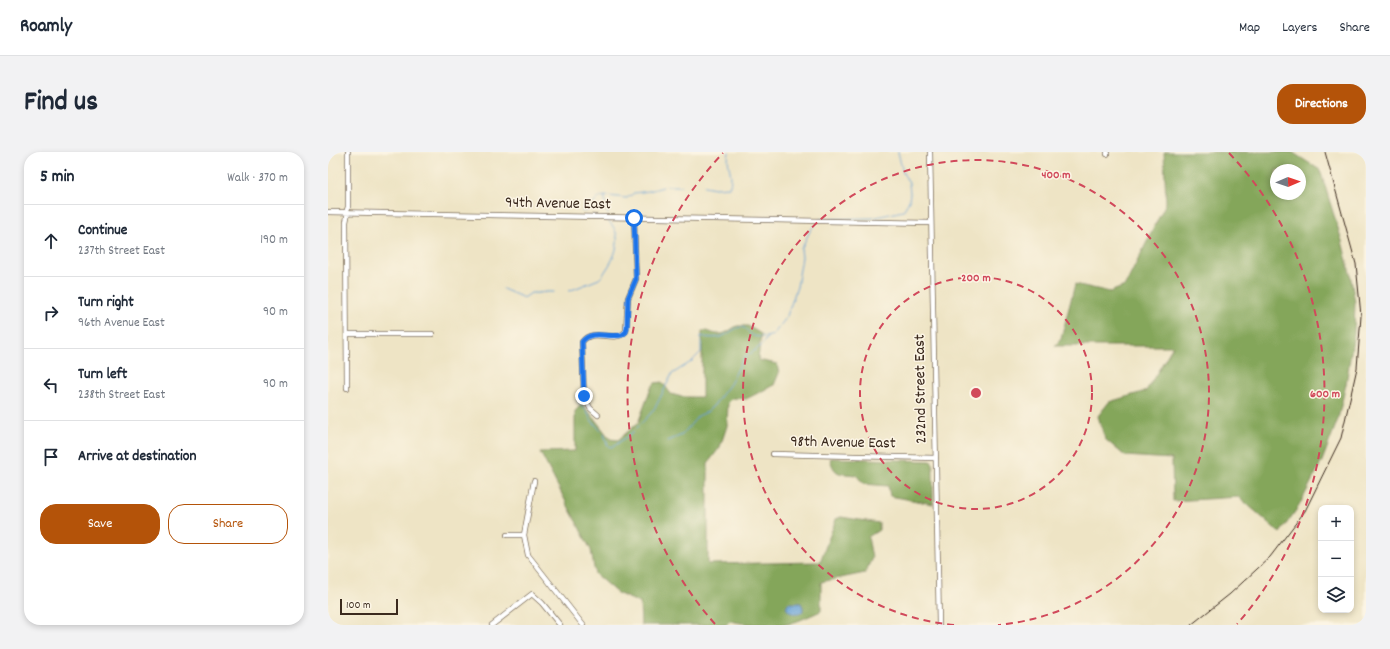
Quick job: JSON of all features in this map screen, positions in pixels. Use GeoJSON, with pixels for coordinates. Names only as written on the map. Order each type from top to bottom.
{"type":"FeatureCollection","features":[{"type":"Feature","properties":{"kind":"street"},"geometry":{"type":"LineString","coordinates":[[347,388],[348,334],[346,222],[348,207],[348,152]]}},
{"type":"Feature","properties":{"kind":"street","name":"232nd Street East"},"geometry":{"type":"LineString","coordinates":[[930,152],[939,625]]}},
{"type":"Feature","properties":{"kind":"street","name":"94th Avenue East"},"geometry":{"type":"LineString","coordinates":[[328,212],[931,223]]}},
{"type":"Feature","properties":{"kind":"street"},"geometry":{"type":"LineString","coordinates":[[598,415],[590,408],[584,396],[582,342],[586,337],[592,335],[619,336],[626,332],[628,324],[628,298],[636,279],[634,218]]}},
{"type":"Feature","properties":{"kind":"street"},"geometry":{"type":"LineString","coordinates":[[348,334],[432,334]]}},
{"type":"Feature","properties":{"kind":"street","name":"98th Avenue East"},"geometry":{"type":"LineString","coordinates":[[773,454],[936,458]]}},
{"type":"Feature","properties":{"kind":"street"},"geometry":{"type":"LineString","coordinates":[[534,481],[524,535],[529,557],[583,625]]}},
{"type":"Feature","properties":{"kind":"street"},"geometry":{"type":"LineString","coordinates":[[506,535],[524,535]]}},
{"type":"Feature","properties":{"kind":"street"},"geometry":{"type":"LineString","coordinates":[[492,625],[532,594],[559,623],[552,625]]}},
{"type":"Feature","properties":{"kind":"green space"},"geometry":{"type":"Polygon","coordinates":[[[1164,152],[1292,152],[1320,170],[1342,241],[1350,273],[1355,302],[1354,333],[1346,384],[1338,419],[1322,461],[1299,506],[1280,533],[1239,497],[1173,501],[1172,459],[1125,456],[1105,439],[1098,416],[1109,402],[1146,391],[1173,346],[1055,346],[1061,339],[1075,284],[1110,292],[1125,286],[1166,203],[1164,152]]]}},
{"type":"Feature","properties":{"kind":"green space"},"geometry":{"type":"Polygon","coordinates":[[[737,326],[748,326],[761,334],[758,360],[777,364],[779,373],[774,385],[746,399],[733,398],[728,403],[727,426],[720,447],[708,463],[708,564],[820,562],[836,519],[841,517],[879,523],[879,530],[868,537],[872,558],[865,573],[821,582],[821,611],[793,623],[783,625],[763,625],[730,621],[726,625],[641,625],[640,603],[617,593],[595,574],[591,550],[540,452],[575,451],[575,411],[582,404],[610,439],[618,440],[638,423],[651,388],[655,383],[662,382],[671,394],[682,397],[702,397],[702,331],[721,334],[726,333],[737,326]]]}},
{"type":"Feature","properties":{"kind":"green space"},"geometry":{"type":"Polygon","coordinates":[[[830,459],[931,461],[933,464],[933,504],[890,496],[888,486],[864,484],[856,475],[838,473],[830,459]]]}},
{"type":"Feature","properties":{"kind":"water"},"geometry":{"type":"Polygon","coordinates":[[[788,603],[801,603],[803,611],[799,614],[792,613],[786,608],[788,603]]]}},
{"type":"Feature","properties":{"kind":"waterway"},"geometry":{"type":"LineString","coordinates":[[704,186],[715,188],[729,187],[731,183],[731,174],[728,161],[729,152]]}},
{"type":"Feature","properties":{"kind":"waterway"},"geometry":{"type":"LineString","coordinates":[[820,219],[872,218],[903,211],[909,201],[910,193],[909,183],[903,173],[898,152]]}},
{"type":"Feature","properties":{"kind":"waterway"},"geometry":{"type":"LineString","coordinates":[[667,186],[682,186]]}},
{"type":"Feature","properties":{"kind":"waterway"},"geometry":{"type":"LineString","coordinates":[[582,211],[592,208],[594,203],[601,197],[610,196],[627,198],[634,193],[663,187]]}},
{"type":"Feature","properties":{"kind":"waterway"},"geometry":{"type":"LineString","coordinates":[[605,196],[605,206],[608,214]]}},
{"type":"Feature","properties":{"kind":"waterway"},"geometry":{"type":"LineString","coordinates":[[569,291],[599,279],[611,263],[615,253],[617,238],[614,228],[608,220]]}},
{"type":"Feature","properties":{"kind":"waterway"},"geometry":{"type":"LineString","coordinates":[[787,316],[797,287],[802,257],[801,249],[811,229],[815,225]]}},
{"type":"Feature","properties":{"kind":"waterway"},"geometry":{"type":"LineString","coordinates":[[503,289],[524,298],[531,293],[554,292]]}},
{"type":"Feature","properties":{"kind":"waterway"},"geometry":{"type":"LineString","coordinates":[[668,441],[682,435],[698,416],[707,412],[715,404],[730,384],[743,359],[762,345],[767,337],[773,335],[786,318]]}},
{"type":"Feature","properties":{"kind":"waterway"},"geometry":{"type":"LineString","coordinates":[[577,400],[586,410],[592,421],[604,434],[608,446],[613,447],[634,431],[651,413],[672,374],[691,362],[701,352],[701,336],[716,338],[742,327],[754,336],[767,337]]}},
{"type":"Feature","properties":{"kind":"railway"},"geometry":{"type":"LineString","coordinates":[[1191,625],[1230,594],[1270,557],[1305,511],[1341,438],[1357,368],[1361,316],[1356,264],[1325,152]]}},
{"type":"Feature","properties":{"kind":"route"},"geometry":{"type":"LineString","coordinates":[[584,396],[582,342],[586,337],[592,335],[619,336],[626,332],[628,298],[636,279],[634,218]]}}]}
